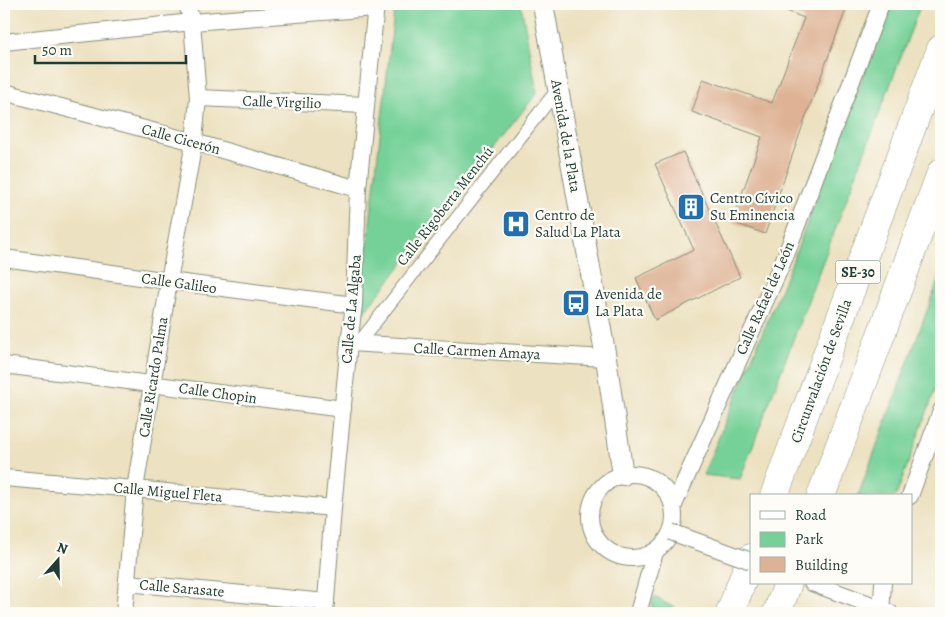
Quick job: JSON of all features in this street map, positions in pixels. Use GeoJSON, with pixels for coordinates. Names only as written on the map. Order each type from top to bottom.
{"type":"FeatureCollection","features":[{"type":"Feature","properties":{"kind":"highway","name":"Circunvalación de Sevilla"},"geometry":{"type":"LineString","coordinates":[[775,494],[941,49]]}},
{"type":"Feature","properties":{"kind":"highway","name":"SE-30"},"geometry":{"type":"LineString","coordinates":[[822,494],[941,174]]}},
{"type":"Feature","properties":{"kind":"highway"},"geometry":{"type":"LineString","coordinates":[[730,613],[750,562]]}},
{"type":"Feature","properties":{"kind":"highway"},"geometry":{"type":"LineString","coordinates":[[777,613],[788,584]]}},
{"type":"Feature","properties":{"kind":"street","name":"Calle Ricardo Palma"},"geometry":{"type":"LineString","coordinates":[[124,613],[135,489],[194,142],[198,98],[192,22],[187,4]]}},
{"type":"Feature","properties":{"kind":"street","name":"Avenida de la Plata"},"geometry":{"type":"LineString","coordinates":[[543,4],[606,358],[623,475]]}},
{"type":"Feature","properties":{"kind":"street","name":"Calle Rafael de León"},"geometry":{"type":"LineString","coordinates":[[674,505],[785,257],[881,4]]}},
{"type":"Feature","properties":{"kind":"street"},"geometry":{"type":"LineString","coordinates":[[4,42],[333,8],[375,6]]}},
{"type":"Feature","properties":{"kind":"street","name":"Calle de La Algaba"},"geometry":{"type":"LineString","coordinates":[[326,608],[333,508],[343,409],[353,344],[358,189],[375,6]]}},
{"type":"Feature","properties":{"kind":"street","name":"Calle Rigoberta Menchú"},"geometry":{"type":"LineString","coordinates":[[353,344],[558,89]]}},
{"type":"Feature","properties":{"kind":"street","name":"Calle Cicerón"},"geometry":{"type":"LineString","coordinates":[[4,92],[194,142],[358,189]]}},
{"type":"Feature","properties":{"kind":"street","name":"Calle Virgilio"},"geometry":{"type":"LineString","coordinates":[[198,98],[366,105]]}},
{"type":"Feature","properties":{"kind":"street","name":"Calle Galileo"},"geometry":{"type":"LineString","coordinates":[[4,258],[169,282],[354,305]]}},
{"type":"Feature","properties":{"kind":"street","name":"Calle Carmen Amaya"},"geometry":{"type":"LineString","coordinates":[[353,344],[606,358]]}},
{"type":"Feature","properties":{"kind":"street","name":"Calle Chopin"},"geometry":{"type":"LineString","coordinates":[[4,365],[343,409]]}},
{"type":"Feature","properties":{"kind":"street"},"geometry":{"type":"LineString","coordinates":[[911,494],[941,411]]}},
{"type":"Feature","properties":{"kind":"street"},"geometry":{"type":"LineString","coordinates":[[637,474],[651,479],[663,487],[674,505],[672,532],[665,543],[655,552],[642,558],[629,559],[616,556],[604,549],[596,539],[590,526],[593,500],[600,488],[610,480],[623,475],[637,474]]}},
{"type":"Feature","properties":{"kind":"street","name":"Calle Miguel Fleta"},"geometry":{"type":"LineString","coordinates":[[4,478],[333,508]]}},
{"type":"Feature","properties":{"kind":"street"},"geometry":{"type":"LineString","coordinates":[[672,532],[750,559]]}},
{"type":"Feature","properties":{"kind":"street"},"geometry":{"type":"LineString","coordinates":[[638,613],[655,552]]}},
{"type":"Feature","properties":{"kind":"street","name":"Calle Sarasate"},"geometry":{"type":"LineString","coordinates":[[127,583],[326,608]]}},
{"type":"Feature","properties":{"kind":"street"},"geometry":{"type":"LineString","coordinates":[[814,584],[884,612],[883,584]]}},
{"type":"Feature","properties":{"kind":"green space"},"geometry":{"type":"Polygon","coordinates":[[[395,4],[521,4],[537,93],[359,319],[395,4]]]}},
{"type":"Feature","properties":{"kind":"green space"},"geometry":{"type":"Polygon","coordinates":[[[890,4],[921,4],[740,479],[703,475],[791,265],[890,4]]]}},
{"type":"Feature","properties":{"kind":"green space"},"geometry":{"type":"Polygon","coordinates":[[[941,273],[941,374],[897,494],[859,494],[941,273]]]}},
{"type":"Feature","properties":{"kind":"green space"},"geometry":{"type":"Polygon","coordinates":[[[654,597],[685,613],[650,613],[654,597]]]}},
{"type":"Feature","properties":{"kind":"building"},"geometry":{"type":"Polygon","coordinates":[[[772,4],[848,4],[765,234],[732,222],[762,137],[692,112],[703,79],[772,103],[804,18],[772,4]]]}},
{"type":"Feature","properties":{"kind":"building","name":"Centro Cívico Su Eminencia"},"geometry":{"type":"Polygon","coordinates":[[[683,152],[740,277],[655,320],[636,278],[694,250],[655,164],[683,152]]]}},
{"type":"Feature","properties":{"kind":"place","name":"Centro Cívico Su Eminencia"},"geometry":{"type":"Point","coordinates":[691,207]}},
{"type":"Feature","properties":{"kind":"place","name":"Centro de Salud La Plata"},"geometry":{"type":"Point","coordinates":[516,224]}},
{"type":"Feature","properties":{"kind":"place","name":"Avenida de La Plata"},"geometry":{"type":"Point","coordinates":[576,303]}}]}
